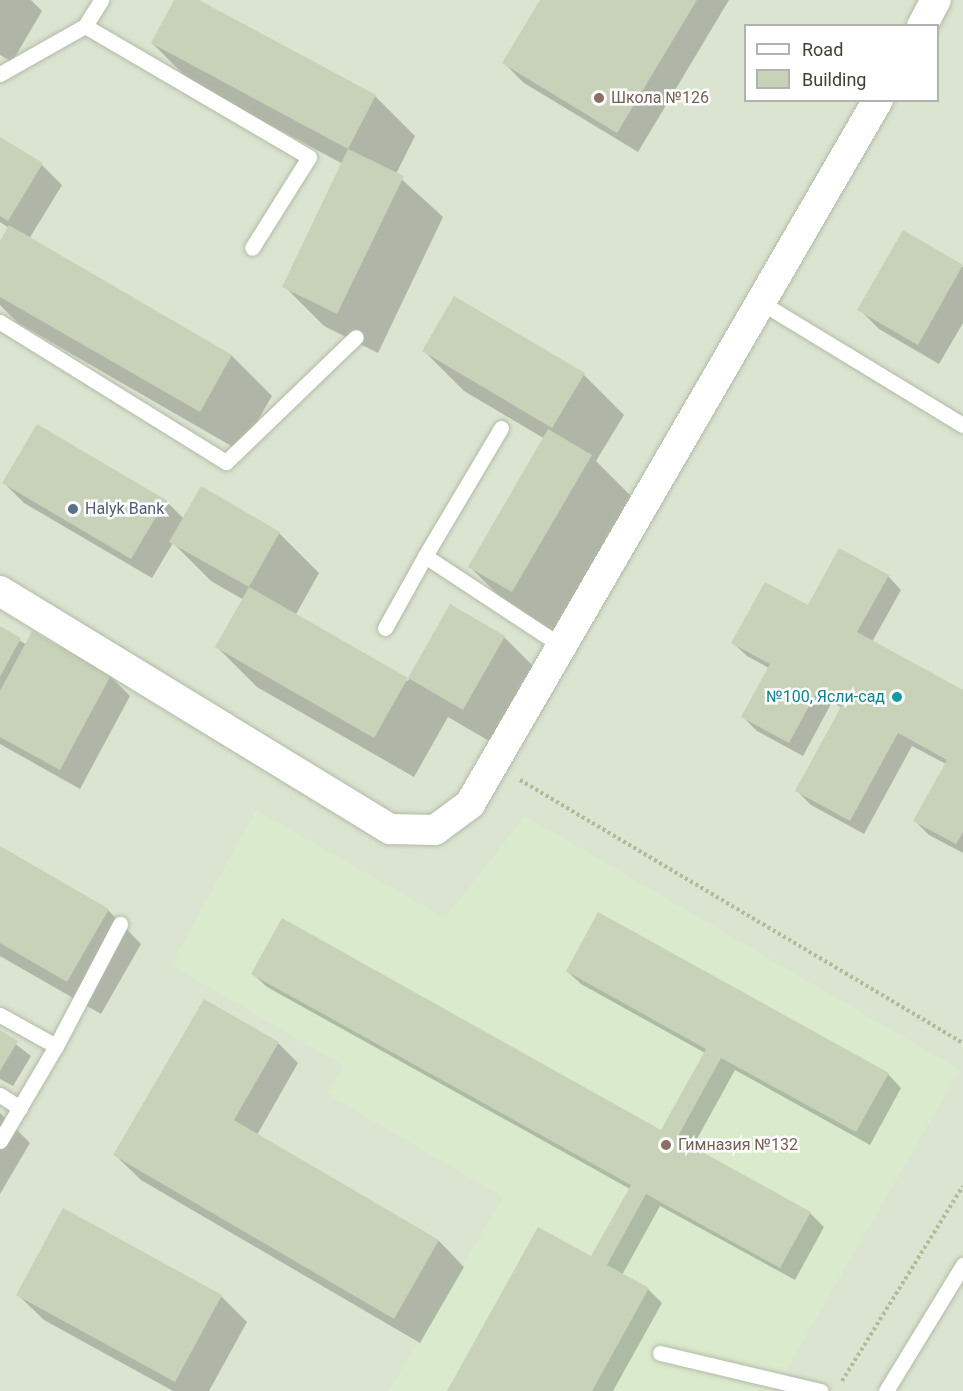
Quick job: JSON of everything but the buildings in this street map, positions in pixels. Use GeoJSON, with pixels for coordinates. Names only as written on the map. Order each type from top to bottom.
{"type":"FeatureCollection","features":[{"type":"Feature","properties":{"kind":"street"},"geometry":{"type":"LineString","coordinates":[[923,24],[936,0]]}},
{"type":"Feature","properties":{"kind":"street"},"geometry":{"type":"LineString","coordinates":[[0,591],[390,829],[435,830],[470,804],[877,102]]}},
{"type":"Feature","properties":{"kind":"lane"},"geometry":{"type":"LineString","coordinates":[[0,74],[85,26],[101,0]]}},
{"type":"Feature","properties":{"kind":"lane"},"geometry":{"type":"LineString","coordinates":[[85,26],[309,157],[252,248]]}},
{"type":"Feature","properties":{"kind":"lane"},"geometry":{"type":"LineString","coordinates":[[762,303],[963,425]]}},
{"type":"Feature","properties":{"kind":"lane"},"geometry":{"type":"LineString","coordinates":[[0,322],[226,462],[356,337]]}},
{"type":"Feature","properties":{"kind":"lane"},"geometry":{"type":"LineString","coordinates":[[385,628],[501,428]]}},
{"type":"Feature","properties":{"kind":"lane"},"geometry":{"type":"LineString","coordinates":[[425,556],[563,646]]}},
{"type":"Feature","properties":{"kind":"lane"},"geometry":{"type":"LineString","coordinates":[[0,1141],[56,1046],[120,924]]}},
{"type":"Feature","properties":{"kind":"lane"},"geometry":{"type":"LineString","coordinates":[[0,1015],[56,1046]]}},
{"type":"Feature","properties":{"kind":"lane"},"geometry":{"type":"LineString","coordinates":[[0,1095],[20,1108]]}},
{"type":"Feature","properties":{"kind":"lane"},"geometry":{"type":"LineString","coordinates":[[886,1391],[963,1265]]}},
{"type":"Feature","properties":{"kind":"lane"},"geometry":{"type":"LineString","coordinates":[[660,1353],[821,1391]]}},
{"type":"Feature","properties":{"kind":"path"},"geometry":{"type":"LineString","coordinates":[[494,764],[963,1043]]}},
{"type":"Feature","properties":{"kind":"path"},"geometry":{"type":"LineString","coordinates":[[840,1384],[857,1362],[963,1186]]}},
{"type":"Feature","properties":{"kind":"shaded area"},"geometry":{"type":"Polygon","coordinates":[[[0,0],[963,0],[963,1391],[0,1391],[0,0]]]}},
{"type":"Feature","properties":{"kind":"shaded area","name":"Гимназия №132"},"geometry":{"type":"Polygon","coordinates":[[[256,810],[445,918],[525,816],[960,1070],[774,1391],[389,1391],[503,1197],[327,1094],[344,1066],[171,965],[256,810]]]}},
{"type":"Feature","properties":{"kind":"place","name":"Школа №126"},"geometry":{"type":"Point","coordinates":[599,98]}},
{"type":"Feature","properties":{"kind":"place","name":"Halyk Bank"},"geometry":{"type":"Point","coordinates":[73,509]}},
{"type":"Feature","properties":{"kind":"place","name":"№100, Ясли-сад"},"geometry":{"type":"Point","coordinates":[897,697]}},
{"type":"Feature","properties":{"kind":"place","name":"Гимназия №132"},"geometry":{"type":"Point","coordinates":[666,1145]}}]}
